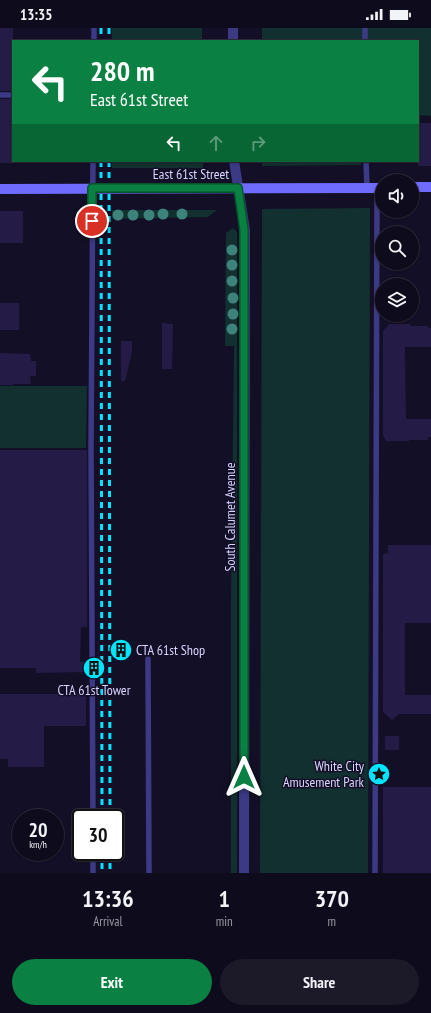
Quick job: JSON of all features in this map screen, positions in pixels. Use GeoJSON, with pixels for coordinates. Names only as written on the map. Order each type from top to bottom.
{"type":"FeatureCollection","features":[{"type":"Feature","properties":{"kind":"street"},"geometry":{"type":"LineString","coordinates":[[233,28],[233,40]]}},
{"type":"Feature","properties":{"kind":"street","name":"South Calumet Avenue"},"geometry":{"type":"LineString","coordinates":[[234,162],[244,230],[244,873]]}},
{"type":"Feature","properties":{"kind":"street"},"geometry":{"type":"LineString","coordinates":[[419,187],[431,187]]}},
{"type":"Feature","properties":{"kind":"street","name":"East 61st Street"},"geometry":{"type":"LineString","coordinates":[[0,189],[375,188]]}},
{"type":"Feature","properties":{"kind":"lane"},"geometry":{"type":"LineString","coordinates":[[94,28],[94,40]]}},
{"type":"Feature","properties":{"kind":"lane"},"geometry":{"type":"LineString","coordinates":[[364,28],[365,40]]}},
{"type":"Feature","properties":{"kind":"lane"},"geometry":{"type":"LineString","coordinates":[[0,95],[12,95]]}},
{"type":"Feature","properties":{"kind":"lane"},"geometry":{"type":"LineString","coordinates":[[92,162],[91,448],[93,809]]}},
{"type":"Feature","properties":{"kind":"lane"},"geometry":{"type":"LineString","coordinates":[[366,162],[375,188]]}},
{"type":"Feature","properties":{"kind":"lane"},"geometry":{"type":"LineString","coordinates":[[375,218],[375,873]]}},
{"type":"Feature","properties":{"kind":"lane"},"geometry":{"type":"LineString","coordinates":[[148,659],[148,873]]}},
{"type":"Feature","properties":{"kind":"lane"},"geometry":{"type":"LineString","coordinates":[[93,861],[93,873]]}},
{"type":"Feature","properties":{"kind":"green space"},"geometry":{"type":"Polygon","coordinates":[[[112,28],[202,28],[202,40],[112,40],[112,28]]]}},
{"type":"Feature","properties":{"kind":"green space"},"geometry":{"type":"Polygon","coordinates":[[[262,28],[431,28],[431,116],[419,115],[419,40],[262,40],[262,28]]]}},
{"type":"Feature","properties":{"kind":"green space"},"geometry":{"type":"Polygon","coordinates":[[[112,162],[203,162],[203,168],[112,168],[112,162]]]}},
{"type":"Feature","properties":{"kind":"green space"},"geometry":{"type":"Polygon","coordinates":[[[262,162],[361,162],[361,165],[262,166],[262,162]]]}},
{"type":"Feature","properties":{"kind":"green space"},"geometry":{"type":"Polygon","coordinates":[[[370,208],[368,873],[260,873],[262,209],[370,208]]]}},
{"type":"Feature","properties":{"kind":"green space"},"geometry":{"type":"Polygon","coordinates":[[[112,210],[217,210],[208,217],[112,219],[112,210]]]}},
{"type":"Feature","properties":{"kind":"green space"},"geometry":{"type":"Polygon","coordinates":[[[233,228],[237,232],[237,873],[231,873],[231,595],[234,346],[225,346],[226,233],[233,228]]]}},
{"type":"Feature","properties":{"kind":"green space"},"geometry":{"type":"Polygon","coordinates":[[[0,386],[87,386],[86,448],[0,448],[0,386]]]}},
{"type":"Feature","properties":{"kind":"building"},"geometry":{"type":"Polygon","coordinates":[[[0,28],[13,28],[12,91],[0,91],[0,28]]]}},
{"type":"Feature","properties":{"kind":"building"},"geometry":{"type":"Polygon","coordinates":[[[0,99],[12,99],[13,163],[0,163],[0,99]]]}},
{"type":"Feature","properties":{"kind":"building"},"geometry":{"type":"Polygon","coordinates":[[[419,123],[431,123],[431,166],[418,166],[419,123]]]}},
{"type":"Feature","properties":{"kind":"building"},"geometry":{"type":"Polygon","coordinates":[[[0,211],[23,211],[23,243],[0,243],[0,211]]]}},
{"type":"Feature","properties":{"kind":"building"},"geometry":{"type":"Polygon","coordinates":[[[0,303],[19,303],[19,330],[0,330],[0,303]]]}},
{"type":"Feature","properties":{"kind":"building"},"geometry":{"type":"Polygon","coordinates":[[[162,323],[173,324],[172,369],[162,369],[162,323]]]}},
{"type":"Feature","properties":{"kind":"building"},"geometry":{"type":"Polygon","coordinates":[[[389,324],[410,324],[410,326],[428,326],[431,328],[431,347],[405,347],[406,419],[431,419],[431,437],[428,437],[428,440],[386,441],[383,435],[383,331],[389,324]]]}},
{"type":"Feature","properties":{"kind":"building"},"geometry":{"type":"Polygon","coordinates":[[[121,341],[132,341],[132,352],[125,381],[121,381],[121,341]]]}},
{"type":"Feature","properties":{"kind":"building"},"geometry":{"type":"Polygon","coordinates":[[[0,353],[30,354],[31,361],[36,361],[36,376],[30,376],[31,384],[0,385],[0,353]]]}},
{"type":"Feature","properties":{"kind":"building"},"geometry":{"type":"Polygon","coordinates":[[[0,450],[87,450],[87,627],[81,627],[80,662],[88,662],[88,674],[86,674],[86,672],[36,673],[36,668],[0,668],[0,450]]]}},
{"type":"Feature","properties":{"kind":"building"},"geometry":{"type":"Polygon","coordinates":[[[388,545],[431,545],[431,623],[405,623],[405,695],[431,695],[431,714],[399,714],[392,720],[383,712],[383,554],[388,553],[388,545]]]}},
{"type":"Feature","properties":{"kind":"building","name":"CTA 61st Shop"},"geometry":{"type":"Polygon","coordinates":[[[114,640],[129,641],[129,660],[114,661],[114,640]]]}},
{"type":"Feature","properties":{"kind":"building"},"geometry":{"type":"Polygon","coordinates":[[[96,662],[103,662],[103,674],[96,674],[96,662]]]}},
{"type":"Feature","properties":{"kind":"building"},"geometry":{"type":"Polygon","coordinates":[[[0,694],[86,694],[86,726],[44,726],[44,767],[8,767],[8,759],[0,759],[0,694]]]}},
{"type":"Feature","properties":{"kind":"building"},"geometry":{"type":"Polygon","coordinates":[[[385,736],[399,736],[399,750],[385,750],[385,736]]]}},
{"type":"Feature","properties":{"kind":"building"},"geometry":{"type":"Polygon","coordinates":[[[383,787],[431,787],[431,873],[383,873],[383,787]]]}},
{"type":"Feature","properties":{"kind":"railway"},"geometry":{"type":"LineString","coordinates":[[101,28],[101,40]]}},
{"type":"Feature","properties":{"kind":"railway"},"geometry":{"type":"LineString","coordinates":[[109,28],[109,40]]}},
{"type":"Feature","properties":{"kind":"railway"},"geometry":{"type":"LineString","coordinates":[[101,162],[102,809]]}},
{"type":"Feature","properties":{"kind":"railway"},"geometry":{"type":"LineString","coordinates":[[109,162],[110,809]]}},
{"type":"Feature","properties":{"kind":"railway"},"geometry":{"type":"LineString","coordinates":[[102,861],[102,873]]}},
{"type":"Feature","properties":{"kind":"railway"},"geometry":{"type":"LineString","coordinates":[[110,861],[110,873]]}},
{"type":"Feature","properties":{"kind":"place","name":"CTA 61st Shop"},"geometry":{"type":"Point","coordinates":[121,650]}},
{"type":"Feature","properties":{"kind":"place","name":"CTA 61st Tower"},"geometry":{"type":"Point","coordinates":[94,668]}},
{"type":"Feature","properties":{"kind":"place","name":"White City Amusement Park"},"geometry":{"type":"Point","coordinates":[379,774]}},
{"type":"Feature","properties":{"kind":"route"},"geometry":{"type":"LineString","coordinates":[[92,221],[92,188],[238,188],[244,230],[244,777]]}}]}
